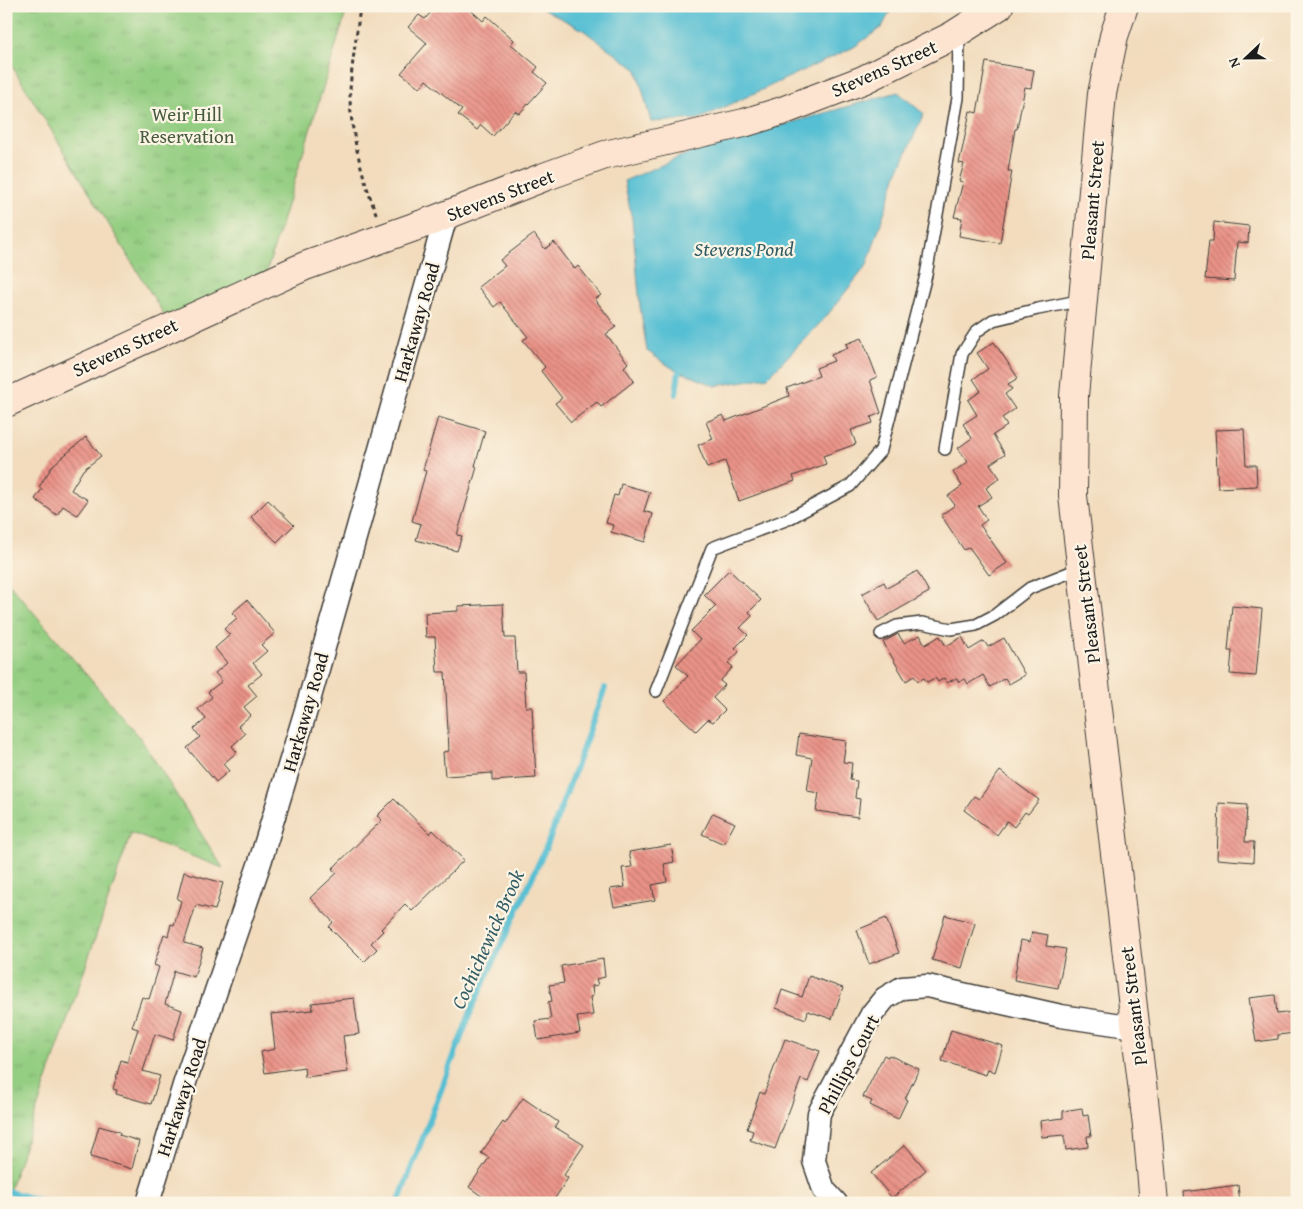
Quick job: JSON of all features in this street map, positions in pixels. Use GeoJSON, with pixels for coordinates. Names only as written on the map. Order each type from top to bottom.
{"type":"FeatureCollection","features":[{"type":"Feature","properties":{"kind":"street","name":"Stevens Street"},"geometry":{"type":"LineString","coordinates":[[6,403],[305,266],[446,216],[544,177],[605,156],[744,123],[863,80],[952,36],[999,6]]}},
{"type":"Feature","properties":{"kind":"street","name":"Pleasant Street"},"geometry":{"type":"LineString","coordinates":[[1124,6],[1114,36],[1102,94],[1074,396],[1073,496],[1154,1203]]}},
{"type":"Feature","properties":{"kind":"street","name":"Harkaway Road"},"geometry":{"type":"LineString","coordinates":[[148,1203],[274,816],[310,696],[446,216]]}},
{"type":"Feature","properties":{"kind":"street","name":"Phillips Court"},"geometry":{"type":"LineString","coordinates":[[826,1197],[814,1161],[819,1113],[872,1014],[885,998],[902,988],[927,986],[1061,1016],[1135,1027]]}},
{"type":"Feature","properties":{"kind":"lane"},"geometry":{"type":"LineString","coordinates":[[656,691],[712,548],[788,519],[850,486],[881,450],[926,275],[958,98],[959,31]]}},
{"type":"Feature","properties":{"kind":"lane"},"geometry":{"type":"LineString","coordinates":[[945,449],[962,354],[977,331],[993,320],[1083,300]]}},
{"type":"Feature","properties":{"kind":"lane"},"geometry":{"type":"LineString","coordinates":[[881,634],[897,626],[922,623],[951,629],[976,625],[995,615],[1030,588],[1081,568]]}},
{"type":"Feature","properties":{"kind":"path"},"geometry":{"type":"LineString","coordinates":[[360,6],[350,91],[352,125],[368,189],[385,238]]}},
{"type":"Feature","properties":{"kind":"green space","name":"Weir Hill Reservation"},"geometry":{"type":"Polygon","coordinates":[[[6,6],[348,6],[266,274],[166,318],[12,66],[6,70],[6,6]]]}},
{"type":"Feature","properties":{"kind":"green space"},"geometry":{"type":"Polygon","coordinates":[[[6,580],[141,739],[223,868],[131,833],[6,1200],[6,580]]]}},
{"type":"Feature","properties":{"kind":"water"},"geometry":{"type":"Polygon","coordinates":[[[538,6],[893,6],[882,27],[854,47],[699,119],[651,122],[637,70],[583,30],[538,6]]]}},
{"type":"Feature","properties":{"kind":"water","name":"Stevens Pond"},"geometry":{"type":"Polygon","coordinates":[[[898,92],[924,114],[898,171],[867,265],[825,318],[768,377],[715,386],[672,368],[647,351],[640,306],[632,218],[624,181],[699,149],[898,92]]]}},
{"type":"Feature","properties":{"kind":"building"},"geometry":{"type":"Polygon","coordinates":[[[436,6],[466,6],[483,21],[487,16],[514,40],[511,44],[538,67],[534,72],[547,83],[519,114],[515,111],[493,136],[481,125],[477,130],[458,115],[462,110],[426,80],[420,88],[401,73],[427,43],[408,27],[419,15],[425,19],[436,6]]]}},
{"type":"Feature","properties":{"kind":"building"},"geometry":{"type":"Polygon","coordinates":[[[986,62],[1034,70],[1031,88],[1025,87],[1017,129],[1015,129],[1008,171],[1012,171],[1000,243],[959,236],[962,218],[954,217],[963,182],[959,181],[964,164],[959,163],[970,111],[977,113],[986,62]]]}},
{"type":"Feature","properties":{"kind":"building"},"geometry":{"type":"Polygon","coordinates":[[[1214,222],[1249,226],[1248,243],[1237,242],[1234,281],[1205,279],[1209,241],[1213,241],[1214,222]]]}},
{"type":"Feature","properties":{"kind":"building"},"geometry":{"type":"Polygon","coordinates":[[[534,234],[545,249],[554,242],[575,269],[578,266],[601,295],[595,299],[616,327],[606,334],[628,363],[624,367],[634,381],[601,407],[597,402],[571,422],[555,403],[562,398],[541,371],[545,367],[523,340],[528,337],[500,302],[494,307],[478,287],[505,266],[500,260],[534,234]]]}},
{"type":"Feature","properties":{"kind":"building"},"geometry":{"type":"Polygon","coordinates":[[[862,338],[877,377],[870,380],[881,413],[871,417],[873,423],[851,430],[856,444],[823,456],[826,464],[793,476],[795,481],[739,501],[725,461],[707,468],[698,445],[713,439],[706,422],[723,415],[726,421],[789,396],[787,388],[819,376],[816,368],[834,361],[831,355],[848,348],[846,344],[862,338]]]}},
{"type":"Feature","properties":{"kind":"building"},"geometry":{"type":"Polygon","coordinates":[[[994,342],[1018,378],[1008,384],[1012,389],[1005,394],[1015,409],[1002,418],[1007,426],[993,435],[1005,454],[990,464],[1000,478],[986,488],[992,497],[978,506],[987,520],[980,525],[1007,563],[989,575],[969,547],[964,550],[941,515],[955,505],[948,496],[962,486],[953,472],[968,462],[958,448],[972,438],[963,424],[977,415],[968,400],[981,391],[973,379],[988,369],[977,353],[994,342]]]}},
{"type":"Feature","properties":{"kind":"building"},"geometry":{"type":"Polygon","coordinates":[[[438,417],[485,431],[475,466],[477,467],[457,535],[462,536],[457,551],[416,540],[421,524],[412,521],[426,471],[423,470],[438,417]]]}},
{"type":"Feature","properties":{"kind":"building"},"geometry":{"type":"Polygon","coordinates":[[[1244,429],[1246,465],[1256,465],[1257,486],[1218,488],[1215,430],[1244,429]]]}},
{"type":"Feature","properties":{"kind":"building"},"geometry":{"type":"Polygon","coordinates":[[[86,437],[101,456],[83,470],[71,490],[88,500],[77,515],[63,506],[57,515],[35,499],[42,489],[39,487],[53,465],[86,437]]]}},
{"type":"Feature","properties":{"kind":"building"},"geometry":{"type":"Polygon","coordinates":[[[621,484],[650,492],[644,511],[653,514],[645,542],[611,532],[613,525],[606,523],[614,495],[618,496],[621,484]]]}},
{"type":"Feature","properties":{"kind":"building"},"geometry":{"type":"Polygon","coordinates":[[[268,500],[294,525],[277,542],[251,517],[268,500]]]}},
{"type":"Feature","properties":{"kind":"building"},"geometry":{"type":"Polygon","coordinates":[[[729,570],[761,600],[749,612],[752,616],[740,628],[748,635],[735,648],[739,652],[728,663],[733,667],[720,681],[725,685],[713,698],[725,710],[713,722],[708,719],[696,731],[664,701],[688,676],[676,665],[700,640],[691,631],[716,606],[704,595],[729,570]]]}},
{"type":"Feature","properties":{"kind":"building"},"geometry":{"type":"Polygon","coordinates":[[[917,571],[929,592],[878,621],[862,594],[884,582],[887,588],[917,571]]]}},
{"type":"Feature","properties":{"kind":"building"},"geometry":{"type":"Polygon","coordinates":[[[247,600],[275,633],[261,645],[267,651],[253,663],[262,674],[248,685],[257,696],[244,707],[251,715],[238,726],[245,734],[232,746],[237,752],[223,764],[229,771],[216,782],[187,748],[200,737],[194,729],[206,719],[198,709],[212,697],[208,692],[222,681],[215,673],[227,663],[215,648],[230,635],[224,629],[237,618],[232,613],[247,600]]]}},
{"type":"Feature","properties":{"kind":"building"},"geometry":{"type":"Polygon","coordinates":[[[503,604],[505,638],[515,638],[517,672],[524,672],[526,707],[532,707],[536,778],[492,781],[492,773],[445,776],[443,752],[449,751],[445,672],[437,672],[435,637],[426,637],[425,613],[458,611],[458,606],[503,604]]]}},
{"type":"Feature","properties":{"kind":"building"},"geometry":{"type":"Polygon","coordinates":[[[1232,606],[1262,609],[1256,676],[1230,674],[1232,651],[1228,651],[1232,606]]]}},
{"type":"Feature","properties":{"kind":"building"},"geometry":{"type":"Polygon","coordinates":[[[898,634],[904,643],[920,635],[925,645],[940,636],[946,646],[962,637],[969,650],[984,641],[988,647],[1004,638],[1025,675],[1009,684],[1005,678],[990,687],[983,675],[968,684],[965,679],[959,682],[956,678],[947,683],[944,678],[938,682],[935,678],[927,682],[924,678],[918,681],[914,676],[906,681],[883,642],[898,634]]]}},
{"type":"Feature","properties":{"kind":"building"},"geometry":{"type":"Polygon","coordinates":[[[799,734],[846,741],[843,762],[852,763],[850,780],[857,781],[855,798],[860,799],[858,817],[816,811],[819,793],[807,791],[812,758],[796,755],[799,734]]]}},
{"type":"Feature","properties":{"kind":"building"},"geometry":{"type":"Polygon","coordinates":[[[1000,771],[1039,800],[1028,814],[1025,812],[1014,827],[1007,821],[997,835],[964,810],[974,796],[979,799],[1000,771]]]}},
{"type":"Feature","properties":{"kind":"building"},"geometry":{"type":"Polygon","coordinates":[[[394,799],[430,834],[433,830],[464,860],[412,911],[405,904],[381,929],[383,931],[371,943],[377,949],[364,962],[329,927],[333,922],[310,898],[337,873],[332,869],[382,820],[377,816],[394,799]]]}},
{"type":"Feature","properties":{"kind":"building"},"geometry":{"type":"Polygon","coordinates":[[[1219,803],[1247,805],[1245,842],[1254,842],[1253,862],[1217,859],[1219,803]]]}},
{"type":"Feature","properties":{"kind":"building"},"geometry":{"type":"Polygon","coordinates":[[[713,813],[735,823],[724,844],[702,834],[713,813]]]}},
{"type":"Feature","properties":{"kind":"building"},"geometry":{"type":"Polygon","coordinates":[[[671,845],[674,862],[664,864],[667,882],[652,885],[655,900],[614,907],[610,889],[625,887],[622,868],[632,867],[629,852],[671,845]]]}},
{"type":"Feature","properties":{"kind":"building"},"geometry":{"type":"Polygon","coordinates":[[[184,872],[223,883],[215,910],[196,905],[184,943],[203,948],[194,977],[174,971],[165,1004],[182,1010],[173,1040],[155,1034],[143,1071],[160,1076],[151,1104],[116,1094],[117,1090],[113,1089],[121,1060],[127,1062],[138,1029],[132,1027],[142,997],[149,999],[159,967],[154,965],[164,934],[168,936],[171,924],[174,925],[181,901],[177,899],[184,872]]]}},
{"type":"Feature","properties":{"kind":"building"},"geometry":{"type":"Polygon","coordinates":[[[945,915],[975,923],[962,968],[932,960],[945,915]]]}},
{"type":"Feature","properties":{"kind":"building"},"geometry":{"type":"Polygon","coordinates":[[[886,918],[899,953],[869,964],[857,930],[886,918]]]}},
{"type":"Feature","properties":{"kind":"building"},"geometry":{"type":"Polygon","coordinates":[[[1032,932],[1048,935],[1046,946],[1066,949],[1058,988],[1014,980],[1021,940],[1030,942],[1032,932]]]}},
{"type":"Feature","properties":{"kind":"building"},"geometry":{"type":"Polygon","coordinates":[[[603,959],[605,977],[596,979],[598,985],[592,986],[593,996],[590,997],[593,1015],[577,1017],[580,1033],[538,1040],[535,1021],[551,1019],[548,1002],[552,1001],[549,985],[564,983],[561,966],[603,959]]]}},
{"type":"Feature","properties":{"kind":"building"},"geometry":{"type":"Polygon","coordinates":[[[809,976],[843,988],[832,1019],[808,1011],[806,1019],[776,1008],[782,990],[802,997],[809,976]]]}},
{"type":"Feature","properties":{"kind":"building"},"geometry":{"type":"Polygon","coordinates":[[[1275,995],[1277,1014],[1293,1012],[1295,1033],[1278,1035],[1278,1039],[1256,1042],[1249,998],[1275,995]]]}},
{"type":"Feature","properties":{"kind":"building"},"geometry":{"type":"Polygon","coordinates":[[[354,998],[359,1034],[343,1036],[348,1072],[305,1077],[304,1067],[265,1073],[261,1052],[275,1049],[271,1014],[313,1010],[312,1003],[354,998]]]}},
{"type":"Feature","properties":{"kind":"building"},"geometry":{"type":"Polygon","coordinates":[[[951,1030],[1003,1046],[995,1072],[988,1069],[986,1075],[942,1061],[951,1030]]]}},
{"type":"Feature","properties":{"kind":"building"},"geometry":{"type":"Polygon","coordinates":[[[785,1039],[820,1051],[808,1082],[801,1079],[775,1149],[750,1140],[753,1131],[747,1129],[760,1092],[764,1094],[785,1039]]]}},
{"type":"Feature","properties":{"kind":"building"},"geometry":{"type":"Polygon","coordinates":[[[884,1055],[888,1057],[889,1055],[919,1069],[898,1119],[870,1105],[872,1101],[863,1097],[884,1055]]]}},
{"type":"Feature","properties":{"kind":"building"},"geometry":{"type":"Polygon","coordinates":[[[523,1098],[558,1122],[555,1127],[584,1145],[564,1175],[568,1178],[552,1203],[491,1203],[469,1187],[489,1158],[481,1153],[523,1098]]]}},
{"type":"Feature","properties":{"kind":"building"},"geometry":{"type":"Polygon","coordinates":[[[1082,1108],[1083,1116],[1088,1115],[1091,1136],[1087,1136],[1088,1147],[1066,1150],[1064,1135],[1042,1137],[1040,1121],[1063,1118],[1063,1111],[1082,1108]]]}},
{"type":"Feature","properties":{"kind":"building"},"geometry":{"type":"Polygon","coordinates":[[[99,1126],[120,1132],[119,1135],[139,1141],[132,1169],[90,1157],[99,1126]]]}},
{"type":"Feature","properties":{"kind":"building"},"geometry":{"type":"Polygon","coordinates":[[[905,1145],[926,1170],[892,1198],[871,1173],[905,1145]]]}},
{"type":"Feature","properties":{"kind":"building"},"geometry":{"type":"Polygon","coordinates":[[[1238,1185],[1240,1203],[1185,1203],[1184,1192],[1238,1185]]]}},
{"type":"Feature","properties":{"kind":"waterway"},"geometry":{"type":"LineString","coordinates":[[676,394],[680,364]]}},
{"type":"Feature","properties":{"kind":"waterway","name":"Cochichewick Brook"},"geometry":{"type":"LineString","coordinates":[[398,1203],[473,1006],[548,843],[605,688]]}},
{"type":"Feature","properties":{"kind":"waterway"},"geometry":{"type":"LineString","coordinates":[[6,1191],[49,1203]]}}]}
